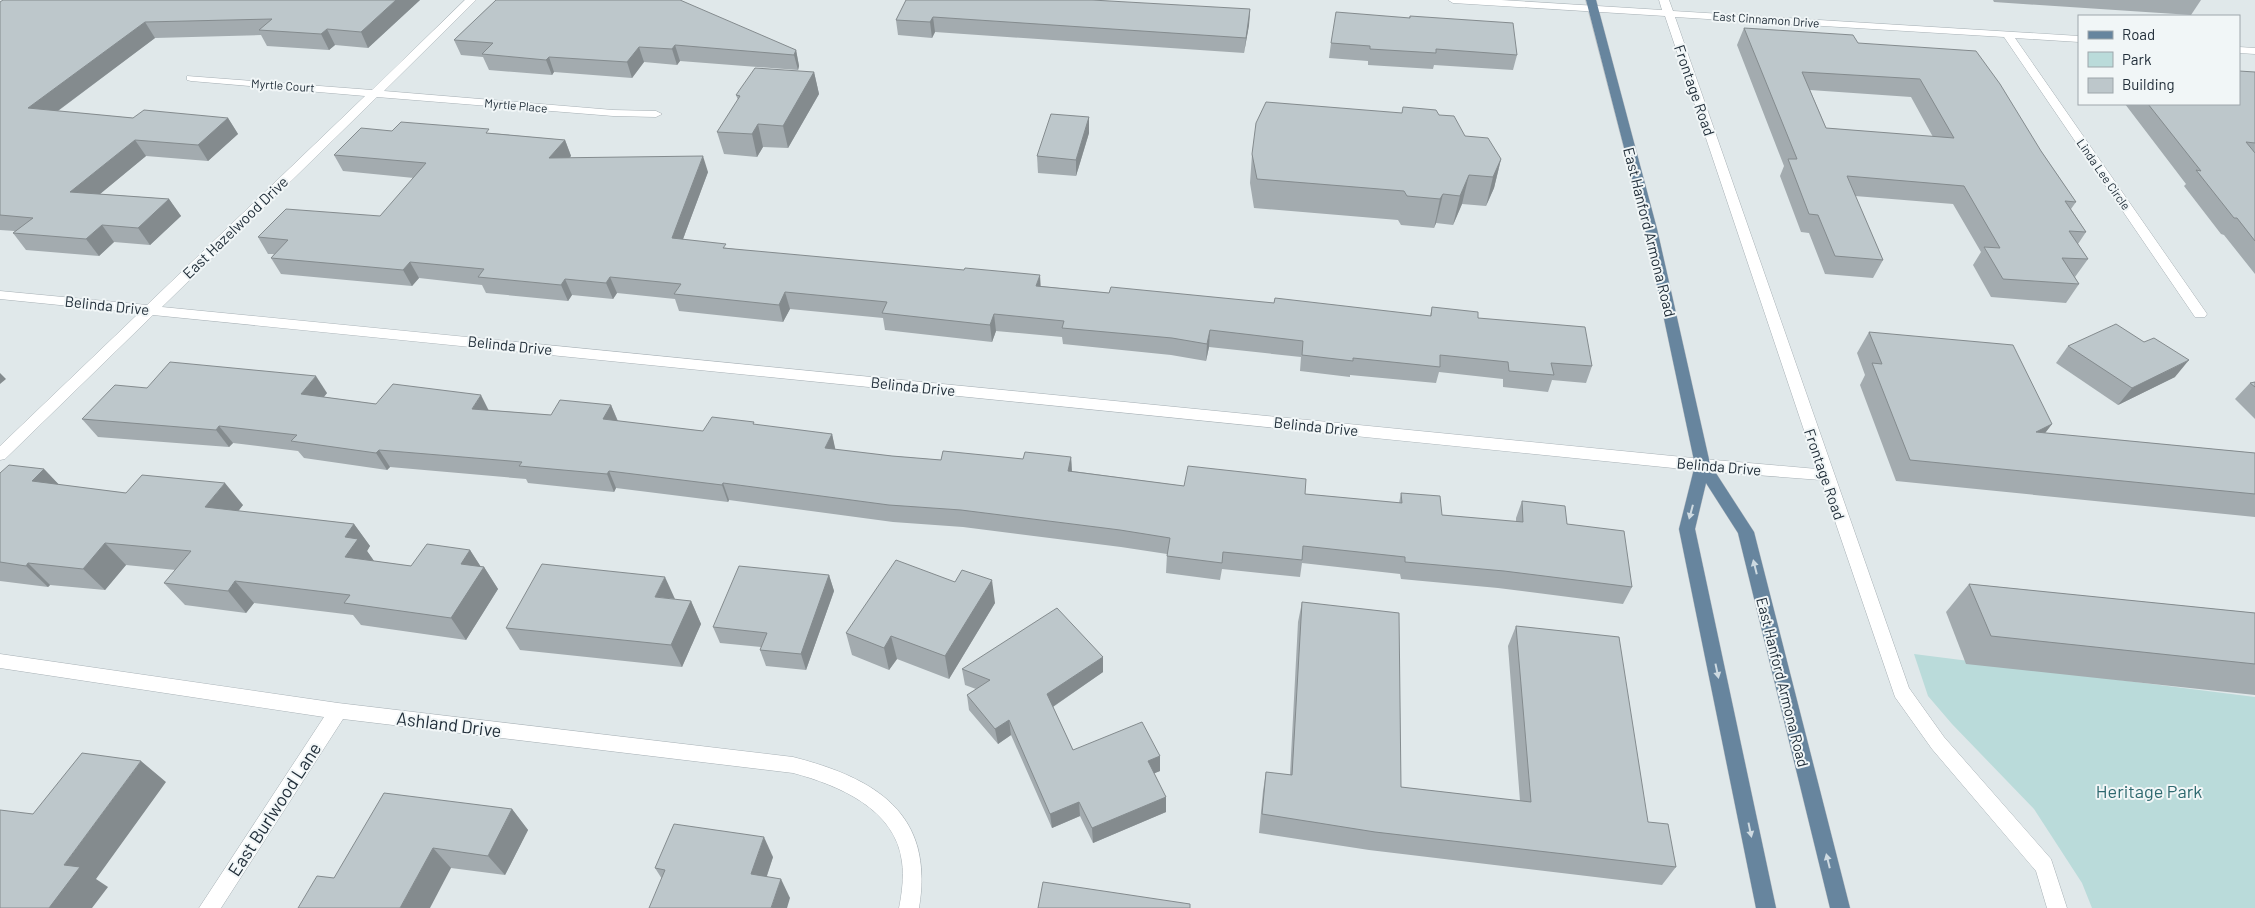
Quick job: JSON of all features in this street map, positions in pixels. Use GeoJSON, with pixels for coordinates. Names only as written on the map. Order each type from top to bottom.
{"type":"FeatureCollection","features":[{"type":"Feature","properties":{"kind":"main road","name":"East Hanford Armona Road"},"geometry":{"type":"LineString","coordinates":[[1592,4],[1651,229],[1703,465],[1746,532],[1840,908]]}},
{"type":"Feature","properties":{"kind":"main road","name":"East Hanford Armona Road"},"geometry":{"type":"LineString","coordinates":[[1703,465],[1687,529],[1766,908]]}},
{"type":"Feature","properties":{"kind":"street","name":"East Hazelwood Drive"},"geometry":{"type":"LineString","coordinates":[[0,455],[471,0]]}},
{"type":"Feature","properties":{"kind":"street","name":"East Cinnamon Drive"},"geometry":{"type":"LineString","coordinates":[[1453,0],[1666,6],[2078,39]]}},
{"type":"Feature","properties":{"kind":"street","name":"Frontage Road"},"geometry":{"type":"LineString","coordinates":[[1666,6],[1901,692],[1938,743],[2044,866],[2057,908]]}},
{"type":"Feature","properties":{"kind":"street","name":"Linda Lee Circle"},"geometry":{"type":"LineString","coordinates":[[2007,34],[2200,314]]}},
{"type":"Feature","properties":{"kind":"street"},"geometry":{"type":"LineString","coordinates":[[2240,50],[2255,51]]}},
{"type":"Feature","properties":{"kind":"street","name":"Myrtle Court"},"geometry":{"type":"LineString","coordinates":[[191,78],[376,92]]}},
{"type":"Feature","properties":{"kind":"street","name":"Myrtle Place"},"geometry":{"type":"LineString","coordinates":[[376,92],[613,113],[656,114]]}},
{"type":"Feature","properties":{"kind":"street","name":"Belinda Drive"},"geometry":{"type":"LineString","coordinates":[[0,294],[1703,465],[1826,475]]}},
{"type":"Feature","properties":{"kind":"street","name":"Ashland Drive"},"geometry":{"type":"LineString","coordinates":[[0,661],[338,710],[793,765],[812,770],[859,788],[888,812],[900,826],[911,855],[913,886],[909,908]]}},
{"type":"Feature","properties":{"kind":"street","name":"East Burlwood Lane"},"geometry":{"type":"LineString","coordinates":[[209,908],[338,710]]}},
{"type":"Feature","properties":{"kind":"green space","name":"Heritage Park"},"geometry":{"type":"Polygon","coordinates":[[[1914,654],[2255,697],[2255,908],[2092,908],[2082,883],[2034,809],[1952,724],[1928,696],[1914,654]]]}},
{"type":"Feature","properties":{"kind":"building"},"geometry":{"type":"Polygon","coordinates":[[[3,0],[396,0],[361,32],[327,29],[321,34],[259,30],[272,19],[145,22],[28,108],[133,118],[144,110],[228,118],[198,145],[135,140],[70,192],[169,199],[138,228],[102,225],[86,239],[13,233],[33,218],[0,215],[0,2],[3,0]]]}},
{"type":"Feature","properties":{"kind":"building"},"geometry":{"type":"Polygon","coordinates":[[[496,0],[680,0],[796,50],[794,55],[675,45],[672,49],[639,47],[627,62],[549,57],[546,60],[482,54],[493,43],[454,40],[496,0]]]}},
{"type":"Feature","properties":{"kind":"building"},"geometry":{"type":"Polygon","coordinates":[[[906,0],[1092,0],[1250,9],[1246,38],[933,17],[930,22],[896,20],[906,0]]]}},
{"type":"Feature","properties":{"kind":"building"},"geometry":{"type":"Polygon","coordinates":[[[1336,12],[1513,23],[1517,55],[1436,49],[1436,53],[1370,49],[1370,46],[1331,43],[1336,12]]]}},
{"type":"Feature","properties":{"kind":"building"},"geometry":{"type":"Polygon","coordinates":[[[1744,28],[1853,35],[1858,43],[1976,51],[2000,84],[2041,151],[2076,202],[2065,201],[2086,232],[2069,231],[2088,259],[2062,258],[2079,284],[2003,279],[1984,247],[2000,248],[1964,186],[1847,176],[1883,260],[1835,256],[1818,215],[1809,214],[1788,159],[1797,159],[1744,28]],[[1802,72],[1826,128],[1954,138],[1920,79],[1802,72]]]}},
{"type":"Feature","properties":{"kind":"building"},"geometry":{"type":"Polygon","coordinates":[[[755,68],[814,72],[783,126],[758,124],[752,134],[717,132],[740,96],[736,95],[755,68]]]}},
{"type":"Feature","properties":{"kind":"building"},"geometry":{"type":"Polygon","coordinates":[[[2240,71],[2255,72],[2255,143],[2246,142],[2255,153],[2255,241],[2196,170],[2201,171],[2149,105],[2240,105],[2240,71]]]}},
{"type":"Feature","properties":{"kind":"building"},"geometry":{"type":"Polygon","coordinates":[[[1266,102],[1402,113],[1403,107],[1436,110],[1439,115],[1454,116],[1465,136],[1488,138],[1501,159],[1493,177],[1469,175],[1460,196],[1443,194],[1440,199],[1407,196],[1404,191],[1257,179],[1252,154],[1256,123],[1266,102]]]}},
{"type":"Feature","properties":{"kind":"building"},"geometry":{"type":"Polygon","coordinates":[[[1051,114],[1089,117],[1076,160],[1037,156],[1051,114]]]}},
{"type":"Feature","properties":{"kind":"building"},"geometry":{"type":"Polygon","coordinates":[[[401,122],[489,129],[486,133],[565,140],[549,158],[703,156],[672,238],[726,244],[723,248],[1040,275],[1036,286],[1109,293],[1111,287],[1274,303],[1275,298],[1431,316],[1432,307],[1478,312],[1478,318],[1585,327],[1592,366],[1551,363],[1554,375],[1509,371],[1508,362],[1440,355],[1440,367],[1353,358],[1353,361],[1302,355],[1303,341],[1210,330],[1207,344],[1172,338],[1062,328],[1064,321],[994,314],[990,325],[882,313],[887,302],[785,292],[779,305],[674,294],[681,284],[610,277],[606,283],[565,279],[561,285],[478,277],[484,269],[410,262],[403,270],[271,258],[288,240],[258,237],[286,209],[380,216],[426,163],[334,155],[361,128],[392,131],[401,122]]]}},
{"type":"Feature","properties":{"kind":"building"},"geometry":{"type":"Polygon","coordinates":[[[2116,324],[2144,342],[2154,338],[2189,360],[2132,388],[2068,346],[2116,324]]]}},
{"type":"Feature","properties":{"kind":"building"},"geometry":{"type":"Polygon","coordinates":[[[1869,332],[2013,345],[2052,424],[2036,432],[2255,453],[2255,494],[1910,460],[1872,363],[1882,364],[1869,332]]]}},
{"type":"Feature","properties":{"kind":"building"},"geometry":{"type":"Polygon","coordinates":[[[170,362],[316,376],[301,394],[376,404],[393,384],[481,395],[472,409],[551,415],[560,400],[611,405],[603,419],[703,431],[712,417],[754,422],[753,424],[832,434],[825,448],[892,456],[941,460],[943,451],[1023,459],[1025,452],[1071,457],[1068,471],[1184,486],[1188,466],[1306,479],[1305,494],[1402,503],[1401,493],[1440,496],[1442,515],[1523,522],[1522,501],[1565,506],[1567,524],[1624,531],[1632,587],[1504,571],[1405,562],[1405,557],[1303,546],[1302,560],[1223,552],[1222,563],[1167,556],[1170,538],[1120,530],[961,510],[889,505],[723,483],[722,485],[609,471],[607,474],[519,466],[522,462],[379,450],[376,453],[291,441],[297,435],[219,426],[216,430],[82,419],[115,385],[147,388],[170,362]]]}},
{"type":"Feature","properties":{"kind":"building"},"geometry":{"type":"Polygon","coordinates":[[[9,465],[44,469],[32,481],[126,493],[142,475],[225,483],[205,507],[354,524],[345,537],[358,539],[345,557],[411,566],[427,544],[470,550],[461,564],[484,567],[451,618],[344,603],[350,595],[235,581],[228,591],[164,583],[191,551],[105,543],[83,569],[28,563],[26,566],[0,562],[0,473],[9,465]]]}},
{"type":"Feature","properties":{"kind":"building"},"geometry":{"type":"Polygon","coordinates":[[[896,560],[955,582],[962,570],[992,580],[945,656],[891,636],[884,648],[846,633],[896,560]]]}},
{"type":"Feature","properties":{"kind":"building"},"geometry":{"type":"Polygon","coordinates":[[[542,564],[665,577],[655,597],[691,601],[671,645],[506,628],[542,564]]]}},
{"type":"Feature","properties":{"kind":"building"},"geometry":{"type":"Polygon","coordinates":[[[739,566],[829,575],[801,654],[760,650],[767,633],[713,627],[739,566]]]}},
{"type":"Feature","properties":{"kind":"building"},"geometry":{"type":"Polygon","coordinates":[[[1969,584],[2255,613],[2255,664],[1991,636],[1969,584]]]}},
{"type":"Feature","properties":{"kind":"building"},"geometry":{"type":"Polygon","coordinates":[[[1302,602],[1399,613],[1401,787],[1531,802],[1516,626],[1619,637],[1648,822],[1668,824],[1676,867],[1375,832],[1262,814],[1266,772],[1292,775],[1302,602]]]}},
{"type":"Feature","properties":{"kind":"building"},"geometry":{"type":"Polygon","coordinates":[[[1057,608],[1103,657],[1047,694],[1073,750],[1142,722],[1160,756],[1148,761],[1166,797],[1092,828],[1079,802],[1050,814],[1009,720],[995,729],[967,695],[990,680],[962,669],[1057,608]]]}},
{"type":"Feature","properties":{"kind":"building"},"geometry":{"type":"Polygon","coordinates":[[[82,753],[141,761],[64,865],[80,867],[49,908],[0,908],[0,810],[33,814],[82,753]]]}},
{"type":"Feature","properties":{"kind":"building"},"geometry":{"type":"Polygon","coordinates":[[[384,793],[512,809],[488,856],[433,848],[400,908],[298,908],[317,876],[334,878],[384,793]]]}},
{"type":"Feature","properties":{"kind":"building"},"geometry":{"type":"Polygon","coordinates":[[[674,824],[764,837],[751,874],[781,879],[771,908],[649,908],[665,870],[655,868],[674,824]]]}},
{"type":"Feature","properties":{"kind":"building"},"geometry":{"type":"Polygon","coordinates":[[[1043,882],[1190,904],[1190,908],[1038,908],[1043,882]]]}}]}
